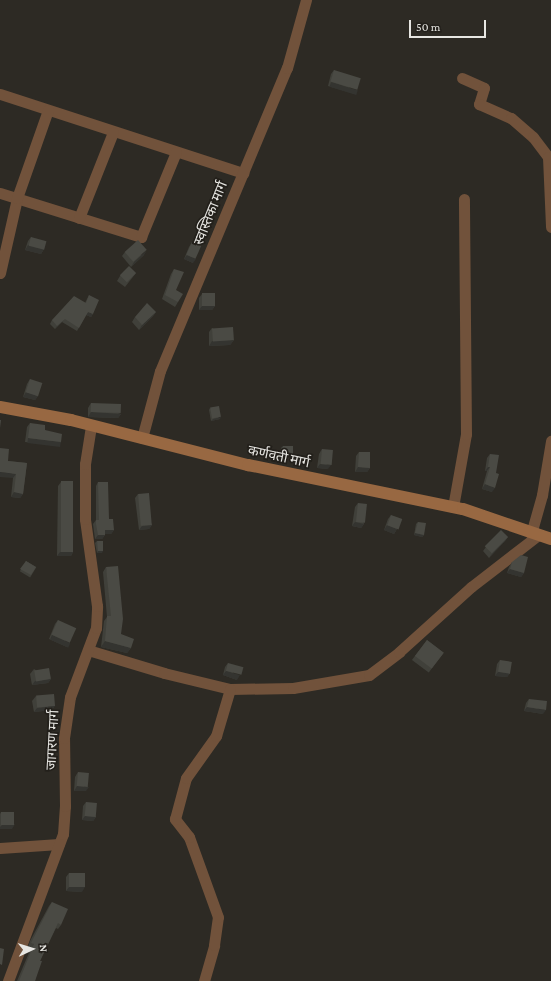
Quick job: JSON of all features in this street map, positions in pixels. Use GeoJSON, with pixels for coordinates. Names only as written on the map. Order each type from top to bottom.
{"type":"FeatureCollection","features":[{"type":"Feature","properties":{"kind":"main road","name":"कर्णवती मार्ग"},"geometry":{"type":"LineString","coordinates":[[0,406],[91,425],[248,465],[453,507],[534,535],[551,539]]}},
{"type":"Feature","properties":{"kind":"street","name":"स्वस्तिका मार्ग"},"geometry":{"type":"LineString","coordinates":[[142,438],[160,371],[287,68],[306,0]]}},
{"type":"Feature","properties":{"kind":"street"},"geometry":{"type":"LineString","coordinates":[[462,78],[484,88],[479,104],[511,118],[533,137],[548,157],[551,227]]}},
{"type":"Feature","properties":{"kind":"street"},"geometry":{"type":"LineString","coordinates":[[0,94],[113,132],[243,173]]}},
{"type":"Feature","properties":{"kind":"street"},"geometry":{"type":"LineString","coordinates":[[0,273],[17,198],[48,110]]}},
{"type":"Feature","properties":{"kind":"street"},"geometry":{"type":"LineString","coordinates":[[79,218],[113,132]]}},
{"type":"Feature","properties":{"kind":"street"},"geometry":{"type":"LineString","coordinates":[[0,193],[141,236],[176,152]]}},
{"type":"Feature","properties":{"kind":"street"},"geometry":{"type":"LineString","coordinates":[[453,507],[466,434],[464,199]]}},
{"type":"Feature","properties":{"kind":"street","name":"जागरण मार्ग"},"geometry":{"type":"LineString","coordinates":[[8,981],[59,844],[65,806],[64,738],[69,704],[96,628],[97,606],[85,519],[86,464],[91,425]]}},
{"type":"Feature","properties":{"kind":"street"},"geometry":{"type":"LineString","coordinates":[[88,650],[164,673],[230,689],[293,688],[369,675],[399,652],[471,587],[534,535],[547,496],[551,441]]}},
{"type":"Feature","properties":{"kind":"street"},"geometry":{"type":"LineString","coordinates":[[204,981],[214,945],[218,917],[189,836],[174,819],[186,778],[216,736],[230,689]]}},
{"type":"Feature","properties":{"kind":"street"},"geometry":{"type":"LineString","coordinates":[[0,848],[59,844]]}},
{"type":"Feature","properties":{"kind":"building"},"geometry":{"type":"Polygon","coordinates":[[[334,70],[361,78],[357,90],[330,81],[334,70]]]}},
{"type":"Feature","properties":{"kind":"building"},"geometry":{"type":"Polygon","coordinates":[[[31,237],[46,241],[44,250],[29,246],[31,237]]]}},
{"type":"Feature","properties":{"kind":"building"},"geometry":{"type":"Polygon","coordinates":[[[138,240],[147,250],[133,262],[125,252],[138,240]]]}},
{"type":"Feature","properties":{"kind":"building"},"geometry":{"type":"Polygon","coordinates":[[[192,242],[201,246],[195,259],[186,255],[192,242]]]}},
{"type":"Feature","properties":{"kind":"building"},"geometry":{"type":"Polygon","coordinates":[[[129,266],[136,273],[127,282],[120,275],[129,266]]]}},
{"type":"Feature","properties":{"kind":"building"},"geometry":{"type":"Polygon","coordinates":[[[174,269],[184,272],[176,290],[183,294],[178,302],[165,295],[174,269]]]}},
{"type":"Feature","properties":{"kind":"building"},"geometry":{"type":"Polygon","coordinates":[[[202,293],[215,293],[215,306],[202,306],[202,293]]]}},
{"type":"Feature","properties":{"kind":"building"},"geometry":{"type":"Polygon","coordinates":[[[89,295],[99,300],[93,314],[88,312],[79,328],[65,319],[57,326],[52,320],[74,296],[86,303],[89,295]]]}},
{"type":"Feature","properties":{"kind":"building"},"geometry":{"type":"Polygon","coordinates":[[[147,303],[156,312],[142,325],[135,317],[147,303]]]}},
{"type":"Feature","properties":{"kind":"building"},"geometry":{"type":"Polygon","coordinates":[[[233,327],[234,340],[213,341],[212,328],[233,327]]]}},
{"type":"Feature","properties":{"kind":"building"},"geometry":{"type":"Polygon","coordinates":[[[30,379],[42,383],[38,396],[26,392],[30,379]]]}},
{"type":"Feature","properties":{"kind":"building"},"geometry":{"type":"Polygon","coordinates":[[[91,403],[121,404],[121,413],[91,412],[91,403]]]}},
{"type":"Feature","properties":{"kind":"building"},"geometry":{"type":"Polygon","coordinates":[[[219,406],[221,417],[212,418],[210,408],[219,406]]]}},
{"type":"Feature","properties":{"kind":"building"},"geometry":{"type":"Polygon","coordinates":[[[30,423],[45,425],[45,430],[62,434],[61,442],[28,438],[30,423]]]}},
{"type":"Feature","properties":{"kind":"building"},"geometry":{"type":"Polygon","coordinates":[[[283,446],[293,446],[293,455],[282,454],[283,446]]]}},
{"type":"Feature","properties":{"kind":"building"},"geometry":{"type":"Polygon","coordinates":[[[0,448],[9,449],[8,461],[27,463],[23,494],[14,492],[16,474],[0,472],[0,448]]]}},
{"type":"Feature","properties":{"kind":"building"},"geometry":{"type":"Polygon","coordinates":[[[322,449],[333,450],[332,465],[321,464],[322,449]]]}},
{"type":"Feature","properties":{"kind":"building"},"geometry":{"type":"Polygon","coordinates":[[[359,452],[370,452],[370,468],[358,467],[359,452]]]}},
{"type":"Feature","properties":{"kind":"building"},"geometry":{"type":"Polygon","coordinates":[[[490,454],[499,455],[496,473],[499,474],[495,488],[485,484],[490,467],[488,467],[490,454]]]}},
{"type":"Feature","properties":{"kind":"building"},"geometry":{"type":"Polygon","coordinates":[[[61,481],[73,481],[73,552],[61,552],[61,481]]]}},
{"type":"Feature","properties":{"kind":"building"},"geometry":{"type":"Polygon","coordinates":[[[98,482],[108,482],[109,519],[113,519],[114,530],[105,530],[105,535],[98,535],[96,524],[96,520],[99,520],[98,482]]]}},
{"type":"Feature","properties":{"kind":"building"},"geometry":{"type":"Polygon","coordinates":[[[149,493],[152,525],[141,526],[138,494],[149,493]]]}},
{"type":"Feature","properties":{"kind":"building"},"geometry":{"type":"Polygon","coordinates":[[[358,503],[367,504],[365,523],[356,522],[358,503]]]}},
{"type":"Feature","properties":{"kind":"building"},"geometry":{"type":"Polygon","coordinates":[[[391,515],[402,519],[399,529],[387,525],[391,515]]]}},
{"type":"Feature","properties":{"kind":"building"},"geometry":{"type":"Polygon","coordinates":[[[418,522],[426,523],[424,535],[415,533],[418,522]]]}},
{"type":"Feature","properties":{"kind":"building"},"geometry":{"type":"Polygon","coordinates":[[[501,530],[508,537],[492,553],[485,546],[501,530]]]}},
{"type":"Feature","properties":{"kind":"building"},"geometry":{"type":"Polygon","coordinates":[[[97,541],[103,541],[103,551],[98,551],[97,541]]]}},
{"type":"Feature","properties":{"kind":"building"},"geometry":{"type":"Polygon","coordinates":[[[521,555],[528,557],[524,573],[510,569],[512,562],[521,555]]]}},
{"type":"Feature","properties":{"kind":"building"},"geometry":{"type":"Polygon","coordinates":[[[26,561],[36,567],[31,575],[20,569],[26,561]]]}},
{"type":"Feature","properties":{"kind":"building"},"geometry":{"type":"Polygon","coordinates":[[[118,566],[123,619],[121,634],[134,639],[131,648],[105,641],[107,616],[111,616],[106,567],[118,566]]]}},
{"type":"Feature","properties":{"kind":"building"},"geometry":{"type":"Polygon","coordinates":[[[58,620],[76,628],[70,643],[51,635],[58,620]]]}},
{"type":"Feature","properties":{"kind":"building"},"geometry":{"type":"Polygon","coordinates":[[[427,640],[444,653],[432,669],[415,656],[427,640]]]}},
{"type":"Feature","properties":{"kind":"building"},"geometry":{"type":"Polygon","coordinates":[[[500,660],[512,662],[510,674],[498,672],[500,660]]]}},
{"type":"Feature","properties":{"kind":"building"},"geometry":{"type":"Polygon","coordinates":[[[228,663],[243,667],[241,675],[226,671],[228,663]]]}},
{"type":"Feature","properties":{"kind":"building"},"geometry":{"type":"Polygon","coordinates":[[[49,668],[51,679],[36,681],[34,671],[49,668]]]}},
{"type":"Feature","properties":{"kind":"building"},"geometry":{"type":"Polygon","coordinates":[[[54,694],[55,706],[37,708],[36,696],[54,694]]]}},
{"type":"Feature","properties":{"kind":"building"},"geometry":{"type":"Polygon","coordinates":[[[529,699],[547,701],[546,710],[527,707],[529,699]]]}},
{"type":"Feature","properties":{"kind":"building"},"geometry":{"type":"Polygon","coordinates":[[[78,772],[89,773],[88,787],[77,786],[78,772]]]}},
{"type":"Feature","properties":{"kind":"building"},"geometry":{"type":"Polygon","coordinates":[[[86,802],[97,803],[96,817],[85,816],[86,802]]]}},
{"type":"Feature","properties":{"kind":"building"},"geometry":{"type":"Polygon","coordinates":[[[1,812],[14,812],[14,825],[1,825],[1,812]]]}},
{"type":"Feature","properties":{"kind":"building"},"geometry":{"type":"Polygon","coordinates":[[[69,873],[85,873],[85,887],[69,887],[69,873]]]}},
{"type":"Feature","properties":{"kind":"building"},"geometry":{"type":"Polygon","coordinates":[[[52,902],[68,909],[61,925],[58,923],[40,961],[42,961],[35,981],[19,981],[34,944],[31,943],[52,902]]]}},
{"type":"Feature","properties":{"kind":"building"},"geometry":{"type":"Polygon","coordinates":[[[0,948],[4,949],[2,965],[0,964],[0,948]]]}}]}
